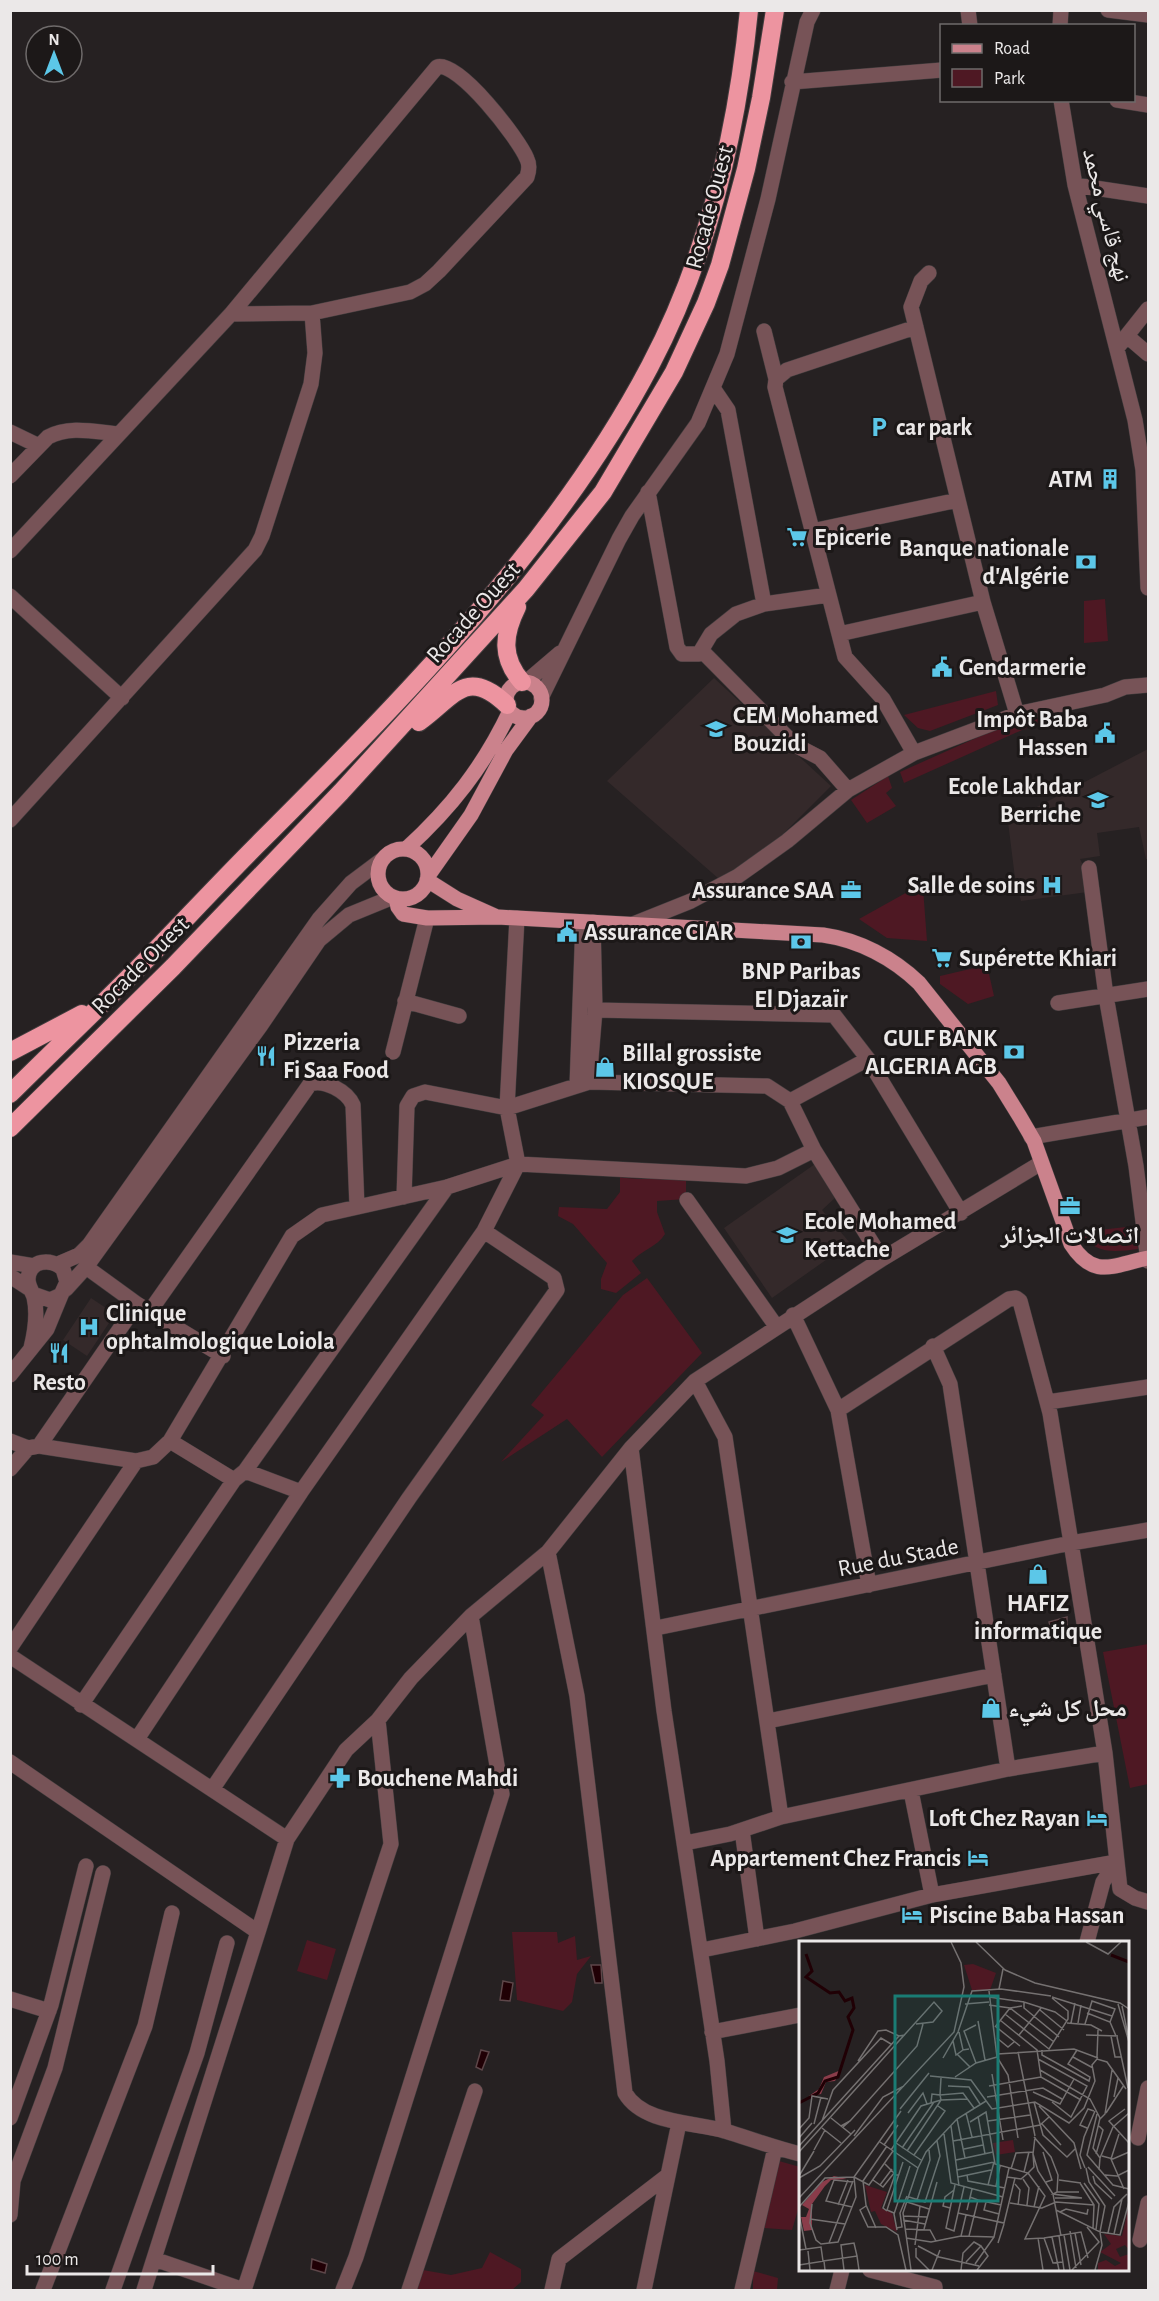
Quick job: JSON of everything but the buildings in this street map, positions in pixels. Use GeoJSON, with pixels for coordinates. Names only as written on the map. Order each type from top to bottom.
{"type":"FeatureCollection","features":[{"type":"Feature","properties":{"kind":"highway","name":"Rocade Ouest"},"geometry":{"type":"LineString","coordinates":[[10,1094],[376,724],[520,560],[581,480],[650,367],[685,287],[710,214],[733,120],[749,10]]}},
{"type":"Feature","properties":{"kind":"highway","name":"Rocade Ouest"},"geometry":{"type":"LineString","coordinates":[[10,1128],[181,958],[400,728],[526,589],[579,524],[620,465],[657,403],[701,314],[720,265],[746,169],[761,98],[775,10]]}},
{"type":"Feature","properties":{"kind":"highway"},"geometry":{"type":"LineString","coordinates":[[524,682],[506,658],[505,640],[512,617],[526,589]]}},
{"type":"Feature","properties":{"kind":"highway"},"geometry":{"type":"LineString","coordinates":[[400,728],[417,722],[455,692],[470,686],[486,688],[508,708]]}},
{"type":"Feature","properties":{"kind":"highway"},"geometry":{"type":"LineString","coordinates":[[10,1052],[102,1003]]}},
{"type":"Feature","properties":{"kind":"main road"},"geometry":{"type":"LineString","coordinates":[[524,682],[538,689],[541,698],[539,709],[531,716],[506,750],[471,815],[419,893],[412,897],[395,897],[381,887],[378,873],[383,859],[389,853],[406,849],[433,825],[470,782],[489,753],[508,708],[509,690],[524,682]]}},
{"type":"Feature","properties":{"kind":"main road"},"geometry":{"type":"LineString","coordinates":[[508,708],[519,717],[531,716]]}},
{"type":"Feature","properties":{"kind":"main road"},"geometry":{"type":"LineString","coordinates":[[406,849],[419,855],[424,861],[427,878],[457,899],[498,917]]}},
{"type":"Feature","properties":{"kind":"main road"},"geometry":{"type":"LineString","coordinates":[[395,897],[403,914],[427,918],[498,917],[824,935],[859,943],[906,971],[919,983],[999,1083],[1031,1137],[1071,1244],[1080,1258],[1090,1266],[1098,1267],[1148,1259]]}},
{"type":"Feature","properties":{"kind":"street"},"geometry":{"type":"LineString","coordinates":[[541,698],[619,539],[648,492],[698,423],[727,354],[749,277],[807,22],[813,10]]}},
{"type":"Feature","properties":{"kind":"street"},"geometry":{"type":"LineString","coordinates":[[1108,10],[1149,15]]}},
{"type":"Feature","properties":{"kind":"street"},"geometry":{"type":"LineString","coordinates":[[10,551],[231,314],[437,67],[450,68],[500,118],[528,160],[527,177],[425,284],[394,296],[312,312],[231,314]]}},
{"type":"Feature","properties":{"kind":"street"},"geometry":{"type":"LineString","coordinates":[[792,82],[940,70]]}},
{"type":"Feature","properties":{"kind":"street","name":"نهج قاسي محمد"},"geometry":{"type":"LineString","coordinates":[[1061,102],[1075,185],[1122,342],[1146,472],[1149,588]]}},
{"type":"Feature","properties":{"kind":"street"},"geometry":{"type":"LineString","coordinates":[[1130,102],[1149,105]]}},
{"type":"Feature","properties":{"kind":"street"},"geometry":{"type":"LineString","coordinates":[[1075,185],[1149,196]]}},
{"type":"Feature","properties":{"kind":"street"},"geometry":{"type":"LineString","coordinates":[[929,273],[921,281],[911,307],[983,602],[1017,714]]}},
{"type":"Feature","properties":{"kind":"street"},"geometry":{"type":"LineString","coordinates":[[1149,309],[1122,342],[1149,354]]}},
{"type":"Feature","properties":{"kind":"street"},"geometry":{"type":"LineString","coordinates":[[10,820],[248,560],[262,536],[311,384],[315,353],[312,312]]}},
{"type":"Feature","properties":{"kind":"street"},"geometry":{"type":"LineString","coordinates":[[776,379],[787,370],[916,327]]}},
{"type":"Feature","properties":{"kind":"street"},"geometry":{"type":"LineString","coordinates":[[764,331],[776,379],[775,387],[845,657],[887,705],[914,753]]}},
{"type":"Feature","properties":{"kind":"street"},"geometry":{"type":"LineString","coordinates":[[713,388],[728,410],[764,604]]}},
{"type":"Feature","properties":{"kind":"street"},"geometry":{"type":"LineString","coordinates":[[10,476],[48,437],[66,431],[119,434]]}},
{"type":"Feature","properties":{"kind":"street"},"geometry":{"type":"LineString","coordinates":[[10,432],[39,446]]}},
{"type":"Feature","properties":{"kind":"street"},"geometry":{"type":"LineString","coordinates":[[648,492],[677,647],[682,654],[690,656],[702,651],[711,634],[735,614],[764,604],[828,595]]}},
{"type":"Feature","properties":{"kind":"street"},"geometry":{"type":"LineString","coordinates":[[812,531],[958,500]]}},
{"type":"Feature","properties":{"kind":"street"},"geometry":{"type":"LineString","coordinates":[[10,596],[122,698]]}},
{"type":"Feature","properties":{"kind":"street"},"geometry":{"type":"LineString","coordinates":[[839,634],[983,602]]}},
{"type":"Feature","properties":{"kind":"street"},"geometry":{"type":"LineString","coordinates":[[524,682],[552,661],[567,644]]}},
{"type":"Feature","properties":{"kind":"street"},"geometry":{"type":"LineString","coordinates":[[702,651],[795,745],[820,758],[848,790]]}},
{"type":"Feature","properties":{"kind":"street"},"geometry":{"type":"LineString","coordinates":[[632,925],[691,901],[738,876],[787,841],[848,790],[914,753],[1017,714],[1095,698],[1125,687],[1148,685]]}},
{"type":"Feature","properties":{"kind":"street"},"geometry":{"type":"LineString","coordinates":[[58,1264],[79,1255],[89,1245],[319,919],[346,887],[383,859]]}},
{"type":"Feature","properties":{"kind":"street"},"geometry":{"type":"LineString","coordinates":[[1089,868],[1106,996],[1148,1259]]}},
{"type":"Feature","properties":{"kind":"street"},"geometry":{"type":"LineString","coordinates":[[10,1276],[32,1292],[50,1300],[63,1292],[86,1267],[261,1025],[319,940],[349,915],[395,897]]}},
{"type":"Feature","properties":{"kind":"street"},"geometry":{"type":"LineString","coordinates":[[680,928],[684,911],[691,901]]}},
{"type":"Feature","properties":{"kind":"street"},"geometry":{"type":"LineString","coordinates":[[393,1052],[427,918]]}},
{"type":"Feature","properties":{"kind":"street"},"geometry":{"type":"LineString","coordinates":[[137,1739],[301,1492],[484,1231],[518,1164],[507,1108],[517,918]]}},
{"type":"Feature","properties":{"kind":"street"},"geometry":{"type":"LineString","coordinates":[[583,1084],[595,1010],[588,922]]}},
{"type":"Feature","properties":{"kind":"street"},"geometry":{"type":"LineString","coordinates":[[583,1084],[588,922]]}},
{"type":"Feature","properties":{"kind":"street"},"geometry":{"type":"LineString","coordinates":[[1058,1003],[1149,988]]}},
{"type":"Feature","properties":{"kind":"street"},"geometry":{"type":"LineString","coordinates":[[405,1000],[459,1016]]}},
{"type":"Feature","properties":{"kind":"street"},"geometry":{"type":"LineString","coordinates":[[595,1010],[834,1015],[868,1059],[961,1213]]}},
{"type":"Feature","properties":{"kind":"street"},"geometry":{"type":"LineString","coordinates":[[790,1101],[868,1059]]}},
{"type":"Feature","properties":{"kind":"street"},"geometry":{"type":"LineString","coordinates":[[10,1468],[34,1447],[143,1308],[310,1084],[324,1083],[350,1098],[353,1105],[357,1208]]}},
{"type":"Feature","properties":{"kind":"street"},"geometry":{"type":"LineString","coordinates":[[404,1197],[406,1106],[413,1096],[425,1092],[507,1108],[583,1084],[767,1086],[790,1101],[814,1150],[882,1259]]}},
{"type":"Feature","properties":{"kind":"street"},"geometry":{"type":"LineString","coordinates":[[1031,1137],[1128,1125],[1149,1117]]}},
{"type":"Feature","properties":{"kind":"street"},"geometry":{"type":"LineString","coordinates":[[10,1441],[34,1447],[136,1461],[153,1457],[170,1441],[223,1356],[292,1236],[322,1215],[447,1187],[518,1164],[746,1176],[778,1168],[814,1150]]}},
{"type":"Feature","properties":{"kind":"street"},"geometry":{"type":"LineString","coordinates":[[144,2290],[287,1839],[346,1750],[378,1720],[411,1678],[471,1616],[548,1552],[632,1448],[695,1381],[746,1350],[793,1315],[1041,1163]]}},
{"type":"Feature","properties":{"kind":"street"},"geometry":{"type":"LineString","coordinates":[[81,1705],[240,1475],[447,1187]]}},
{"type":"Feature","properties":{"kind":"street"},"geometry":{"type":"LineString","coordinates":[[687,1200],[776,1326]]}},
{"type":"Feature","properties":{"kind":"street"},"geometry":{"type":"LineString","coordinates":[[213,1788],[409,1498],[557,1290],[554,1278],[484,1231]]}},
{"type":"Feature","properties":{"kind":"street"},"geometry":{"type":"LineString","coordinates":[[10,1262],[34,1266],[50,1261],[58,1264],[67,1275],[50,1324],[10,1376]]}},
{"type":"Feature","properties":{"kind":"street"},"geometry":{"type":"LineString","coordinates":[[31,1348],[35,1327],[32,1292],[28,1280],[34,1266]]}},
{"type":"Feature","properties":{"kind":"street"},"geometry":{"type":"LineString","coordinates":[[86,1267],[143,1308],[223,1356]]}},
{"type":"Feature","properties":{"kind":"street"},"geometry":{"type":"LineString","coordinates":[[838,1410],[933,1346],[1009,1299],[1016,1298],[1020,1301],[1048,1402],[1105,1753],[1120,1889],[1135,1898],[1149,1902]]}},
{"type":"Feature","properties":{"kind":"street"},"geometry":{"type":"LineString","coordinates":[[793,1315],[838,1410],[869,1585]]}},
{"type":"Feature","properties":{"kind":"street"},"geometry":{"type":"LineString","coordinates":[[933,1346],[950,1384],[1008,1769]]}},
{"type":"Feature","properties":{"kind":"street"},"geometry":{"type":"LineString","coordinates":[[695,1381],[725,1437],[781,1817]]}},
{"type":"Feature","properties":{"kind":"street"},"geometry":{"type":"LineString","coordinates":[[1048,1402],[1149,1387]]}},
{"type":"Feature","properties":{"kind":"street"},"geometry":{"type":"LineString","coordinates":[[170,1441],[240,1475],[301,1492]]}},
{"type":"Feature","properties":{"kind":"street"},"geometry":{"type":"LineString","coordinates":[[632,1448],[656,1628],[664,1711],[702,1950],[724,2131]]}},
{"type":"Feature","properties":{"kind":"street"},"geometry":{"type":"LineString","coordinates":[[10,1648],[136,1461]]}},
{"type":"Feature","properties":{"kind":"street","name":"Rue du Stade"},"geometry":{"type":"LineString","coordinates":[[656,1628],[1071,1543],[1149,1530]]}},
{"type":"Feature","properties":{"kind":"street"},"geometry":{"type":"LineString","coordinates":[[548,1552],[577,1696],[625,2093],[633,2105],[679,2123],[724,2131],[799,2154]]}},
{"type":"Feature","properties":{"kind":"street"},"geometry":{"type":"LineString","coordinates":[[343,2290],[356,2257],[502,1794],[471,1616]]}},
{"type":"Feature","properties":{"kind":"street"},"geometry":{"type":"LineString","coordinates":[[10,1656],[287,1839]]}},
{"type":"Feature","properties":{"kind":"street"},"geometry":{"type":"LineString","coordinates":[[768,1721],[994,1675]]}},
{"type":"Feature","properties":{"kind":"street"},"geometry":{"type":"LineString","coordinates":[[154,2259],[244,2290],[391,1844],[378,1720]]}},
{"type":"Feature","properties":{"kind":"street"},"geometry":{"type":"LineString","coordinates":[[685,1843],[742,1830],[781,1817],[1008,1769],[1105,1753]]}},
{"type":"Feature","properties":{"kind":"street"},"geometry":{"type":"LineString","coordinates":[[10,1762],[258,1932]]}},
{"type":"Feature","properties":{"kind":"street"},"geometry":{"type":"LineString","coordinates":[[911,1791],[932,1895]]}},
{"type":"Feature","properties":{"kind":"street"},"geometry":{"type":"LineString","coordinates":[[742,1830],[757,1939]]}},
{"type":"Feature","properties":{"kind":"street"},"geometry":{"type":"LineString","coordinates":[[702,1950],[757,1939],[932,1895],[1116,1862]]}},
{"type":"Feature","properties":{"kind":"street"},"geometry":{"type":"LineString","coordinates":[[1087,1941],[1103,1882],[1116,1862]]}},
{"type":"Feature","properties":{"kind":"street"},"geometry":{"type":"LineString","coordinates":[[10,2118],[49,2011],[66,1953],[86,1866]]}},
{"type":"Feature","properties":{"kind":"street"},"geometry":{"type":"LineString","coordinates":[[10,2215],[14,2181],[55,2068],[103,1873]]}},
{"type":"Feature","properties":{"kind":"street"},"geometry":{"type":"LineString","coordinates":[[43,2290],[145,2026],[171,1913]]}},
{"type":"Feature","properties":{"kind":"street"},"geometry":{"type":"LineString","coordinates":[[113,2290],[197,2053],[227,1943]]}},
{"type":"Feature","properties":{"kind":"street"},"geometry":{"type":"LineString","coordinates":[[10,1999],[49,2011]]}},
{"type":"Feature","properties":{"kind":"street"},"geometry":{"type":"LineString","coordinates":[[712,2032],[799,2015]]}},
{"type":"Feature","properties":{"kind":"street"},"geometry":{"type":"LineString","coordinates":[[1138,2138],[1149,2088]]}},
{"type":"Feature","properties":{"kind":"street"},"geometry":{"type":"LineString","coordinates":[[408,2290],[475,2091]]}},
{"type":"Feature","properties":{"kind":"street"},"geometry":{"type":"LineString","coordinates":[[644,2290],[679,2123]]}},
{"type":"Feature","properties":{"kind":"street"},"geometry":{"type":"LineString","coordinates":[[742,2290],[775,2148]]}},
{"type":"Feature","properties":{"kind":"street"},"geometry":{"type":"LineString","coordinates":[[552,2290],[559,2259],[667,2176]]}},
{"type":"Feature","properties":{"kind":"street"},"geometry":{"type":"LineString","coordinates":[[1139,2240],[1149,2203]]}},
{"type":"Feature","properties":{"kind":"street"},"geometry":{"type":"LineString","coordinates":[[837,2290],[842,2271]]}},
{"type":"Feature","properties":{"kind":"street"},"geometry":{"type":"LineString","coordinates":[[874,2271],[940,2289]]}},
{"type":"Feature","properties":{"kind":"shaded area","name":"CEM Mohamed Bouzidi"},"geometry":{"type":"Polygon","coordinates":[[[714,678],[831,786],[762,855],[719,879],[607,781],[714,678]]]}},
{"type":"Feature","properties":{"kind":"shaded area","name":"Ecole Lakhdar Berriche"},"geometry":{"type":"Polygon","coordinates":[[[1148,749],[1148,859],[1146,859],[1139,827],[1097,833],[1100,856],[1080,859],[1085,869],[1088,892],[1021,901],[1015,878],[1008,822],[1148,749]]]}},
{"type":"Feature","properties":{"kind":"shaded area","name":"Ecole Mohamed Kettache"},"geometry":{"type":"Polygon","coordinates":[[[815,1164],[836,1197],[822,1210],[850,1243],[772,1298],[724,1228],[815,1164]]]}},
{"type":"Feature","properties":{"kind":"shaded area","name":"Clinique ophtalmologique Loiola"},"geometry":{"type":"Polygon","coordinates":[[[91,1298],[115,1314],[87,1356],[63,1340],[91,1298]]]}},
{"type":"Feature","properties":{"kind":"shaded area"},"geometry":{"type":"Polygon","coordinates":[[[1067,1617],[1067,1626],[1051,1629],[1049,1622],[1067,1617]]]}},
{"type":"Feature","properties":{"kind":"shaded area"},"geometry":{"type":"Polygon","coordinates":[[[591,1965],[601,1965],[602,1983],[595,1983],[591,1965]]]}},
{"type":"Feature","properties":{"kind":"shaded area"},"geometry":{"type":"Polygon","coordinates":[[[503,1981],[513,1983],[510,2001],[500,2000],[503,1981]]]}},
{"type":"Feature","properties":{"kind":"shaded area"},"geometry":{"type":"Polygon","coordinates":[[[481,2050],[489,2052],[482,2070],[476,2067],[481,2050]]]}},
{"type":"Feature","properties":{"kind":"shaded area"},"geometry":{"type":"Polygon","coordinates":[[[312,2259],[327,2264],[325,2273],[311,2269],[312,2259]]]}},
{"type":"Feature","properties":{"kind":"green space"},"geometry":{"type":"Polygon","coordinates":[[[1105,599],[1108,641],[1084,643],[1084,601],[1105,599]]]}},
{"type":"Feature","properties":{"kind":"green space"},"geometry":{"type":"Polygon","coordinates":[[[996,691],[998,705],[930,731],[918,728],[904,715],[996,691]]]}},
{"type":"Feature","properties":{"kind":"green space"},"geometry":{"type":"Polygon","coordinates":[[[1058,710],[1060,713],[904,783],[900,772],[1014,721],[1058,710]]]}},
{"type":"Feature","properties":{"kind":"green space"},"geometry":{"type":"Polygon","coordinates":[[[888,776],[892,788],[886,793],[896,806],[867,823],[851,800],[888,776]]]}},
{"type":"Feature","properties":{"kind":"green space"},"geometry":{"type":"Polygon","coordinates":[[[920,885],[923,888],[927,941],[887,938],[859,919],[920,885]]]}},
{"type":"Feature","properties":{"kind":"green space"},"geometry":{"type":"Polygon","coordinates":[[[987,965],[994,996],[968,1004],[940,984],[940,976],[987,965]]]}},
{"type":"Feature","properties":{"kind":"green space"},"geometry":{"type":"Polygon","coordinates":[[[620,1177],[686,1181],[686,1199],[657,1201],[657,1212],[665,1234],[632,1261],[641,1273],[616,1293],[601,1289],[601,1279],[607,1263],[573,1224],[558,1216],[559,1207],[607,1209],[620,1192],[620,1177]]]}},
{"type":"Feature","properties":{"kind":"green space"},"geometry":{"type":"Polygon","coordinates":[[[1135,1226],[1138,1249],[1113,1251],[1099,1248],[1092,1245],[1081,1232],[1135,1226]]]}},
{"type":"Feature","properties":{"kind":"green space"},"geometry":{"type":"Polygon","coordinates":[[[647,1278],[702,1353],[602,1457],[567,1419],[501,1462],[544,1415],[531,1405],[623,1295],[647,1278]]]}},
{"type":"Feature","properties":{"kind":"green space"},"geometry":{"type":"Polygon","coordinates":[[[1148,1644],[1148,1784],[1130,1788],[1103,1652],[1148,1644]]]}},
{"type":"Feature","properties":{"kind":"green space"},"geometry":{"type":"Polygon","coordinates":[[[512,1932],[557,1932],[558,1943],[575,1936],[577,1960],[591,1956],[577,1974],[572,2002],[563,2011],[517,2000],[512,1932]]]}},
{"type":"Feature","properties":{"kind":"green space"},"geometry":{"type":"Polygon","coordinates":[[[307,1940],[336,1949],[327,1980],[297,1971],[307,1940]]]}},
{"type":"Feature","properties":{"kind":"green space"},"geometry":{"type":"Polygon","coordinates":[[[779,2161],[799,2167],[799,2206],[792,2230],[764,2228],[779,2161]]]}},
{"type":"Feature","properties":{"kind":"green space"},"geometry":{"type":"Polygon","coordinates":[[[490,2252],[521,2269],[521,2282],[512,2290],[416,2290],[423,2270],[451,2275],[482,2268],[490,2252]]]}},
{"type":"Feature","properties":{"kind":"green space"},"geometry":{"type":"Polygon","coordinates":[[[753,2271],[778,2278],[777,2290],[753,2290],[753,2271]]]}},
{"type":"Feature","properties":{"kind":"place","name":"car park"},"geometry":{"type":"Point","coordinates":[879,427]}},
{"type":"Feature","properties":{"kind":"place","name":"ATM"},"geometry":{"type":"Point","coordinates":[1110,479]}},
{"type":"Feature","properties":{"kind":"place","name":"Epicerie"},"geometry":{"type":"Point","coordinates":[797,537]}},
{"type":"Feature","properties":{"kind":"place","name":"Banque nationale d'Algérie"},"geometry":{"type":"Point","coordinates":[1086,562]}},
{"type":"Feature","properties":{"kind":"place","name":"Gendarmerie"},"geometry":{"type":"Point","coordinates":[942,667]}},
{"type":"Feature","properties":{"kind":"place","name":"CEM Mohamed Bouzidi"},"geometry":{"type":"Point","coordinates":[716,729]}},
{"type":"Feature","properties":{"kind":"place","name":"Impôt Baba Hassen"},"geometry":{"type":"Point","coordinates":[1105,733]}},
{"type":"Feature","properties":{"kind":"place","name":"Ecole Lakhdar Berriche"},"geometry":{"type":"Point","coordinates":[1098,800]}},
{"type":"Feature","properties":{"kind":"place","name":"Salle de soins"},"geometry":{"type":"Point","coordinates":[1052,885]}},
{"type":"Feature","properties":{"kind":"place","name":"Assurance SAA"},"geometry":{"type":"Point","coordinates":[851,890]}},
{"type":"Feature","properties":{"kind":"place","name":"Assurance CIAR"},"geometry":{"type":"Point","coordinates":[567,932]}},
{"type":"Feature","properties":{"kind":"place","name":"BNP Paribas El Djazaïr"},"geometry":{"type":"Point","coordinates":[801,942]}},
{"type":"Feature","properties":{"kind":"place","name":"Supérette Khiari"},"geometry":{"type":"Point","coordinates":[942,958]}},
{"type":"Feature","properties":{"kind":"place","name":"GULF BANK ALGERIA AGB"},"geometry":{"type":"Point","coordinates":[1014,1052]}},
{"type":"Feature","properties":{"kind":"place","name":"Pizzeria Fi Saa Food"},"geometry":{"type":"Point","coordinates":[266,1056]}},
{"type":"Feature","properties":{"kind":"place","name":"Billal grossiste KIOSQUE"},"geometry":{"type":"Point","coordinates":[605,1067]}},
{"type":"Feature","properties":{"kind":"place","name":"اتصالات الجزائر"},"geometry":{"type":"Point","coordinates":[1070,1206]}},
{"type":"Feature","properties":{"kind":"place","name":"Ecole Mohamed Kettache"},"geometry":{"type":"Point","coordinates":[787,1235]}},
{"type":"Feature","properties":{"kind":"place","name":"Clinique ophtalmologique Loiola"},"geometry":{"type":"Point","coordinates":[89,1327]}},
{"type":"Feature","properties":{"kind":"place","name":"Resto"},"geometry":{"type":"Point","coordinates":[59,1353]}},
{"type":"Feature","properties":{"kind":"place","name":"HAFIZ informatique"},"geometry":{"type":"Point","coordinates":[1038,1574]}},
{"type":"Feature","properties":{"kind":"place","name":"محل كل شيء"},"geometry":{"type":"Point","coordinates":[991,1708]}},
{"type":"Feature","properties":{"kind":"place","name":"Bouchene Mahdi"},"geometry":{"type":"Point","coordinates":[340,1778]}},
{"type":"Feature","properties":{"kind":"place","name":"Loft Chez Rayan"},"geometry":{"type":"Point","coordinates":[1097,1818]}},
{"type":"Feature","properties":{"kind":"place","name":"Appartement Chez Francis"},"geometry":{"type":"Point","coordinates":[978,1858]}},
{"type":"Feature","properties":{"kind":"place","name":"Piscine Baba Hassan"},"geometry":{"type":"Point","coordinates":[912,1915]}}]}
